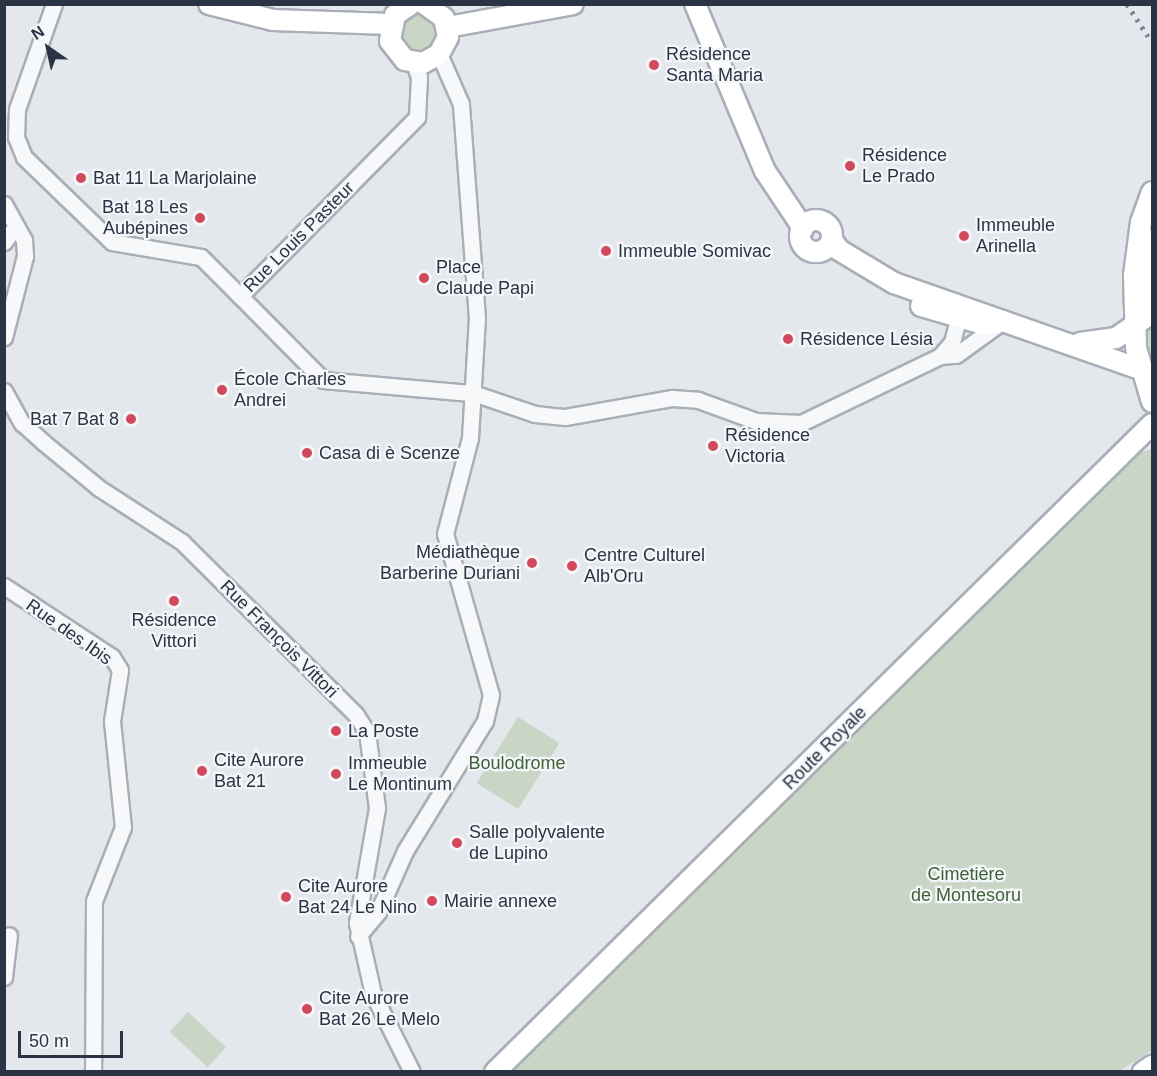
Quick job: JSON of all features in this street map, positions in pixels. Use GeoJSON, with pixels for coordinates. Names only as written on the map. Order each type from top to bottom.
{"type":"FeatureCollection","features":[{"type":"Feature","properties":{"kind":"main road"},"geometry":{"type":"LineString","coordinates":[[209,4],[273,20],[390,24],[411,4]]}},
{"type":"Feature","properties":{"kind":"main road"},"geometry":{"type":"LineString","coordinates":[[390,24],[393,48],[414,63],[439,54],[448,27],[439,11],[425,4]]}},
{"type":"Feature","properties":{"kind":"main road"},"geometry":{"type":"LineString","coordinates":[[448,27],[573,4]]}},
{"type":"Feature","properties":{"kind":"main road"},"geometry":{"type":"LineString","coordinates":[[694,4],[765,171],[803,228],[804,247],[827,245],[894,283],[1077,344],[1139,369]]}},
{"type":"Feature","properties":{"kind":"main road"},"geometry":{"type":"LineString","coordinates":[[1152,192],[1138,238],[1137,326],[1139,369],[1152,402]]}},
{"type":"Feature","properties":{"kind":"main road"},"geometry":{"type":"LineString","coordinates":[[1077,344],[1116,338],[1137,326],[1150,307],[1152,240]]}},
{"type":"Feature","properties":{"kind":"main road"},"geometry":{"type":"LineString","coordinates":[[827,245],[874,288],[956,327],[1003,321]]}},
{"type":"Feature","properties":{"kind":"main road","name":"Route Royale"},"geometry":{"type":"LineString","coordinates":[[495,1071],[1152,424]]}},
{"type":"Feature","properties":{"kind":"main road"},"geometry":{"type":"LineString","coordinates":[[1143,1071],[1152,1066]]}},
{"type":"Feature","properties":{"kind":"street","name":"Rue Louis Pasteur"},"geometry":{"type":"LineString","coordinates":[[54,4],[17,110],[16,137],[24,157],[112,242],[201,256],[240,296],[417,117],[419,77],[414,63]]}},
{"type":"Feature","properties":{"kind":"street"},"geometry":{"type":"LineString","coordinates":[[358,936],[378,912],[405,851],[489,711],[491,682],[445,534],[470,438],[477,318],[461,104],[439,54]]}},
{"type":"Feature","properties":{"kind":"street"},"geometry":{"type":"LineString","coordinates":[[4,204],[24,240],[24,273],[4,337]]}},
{"type":"Feature","properties":{"kind":"street"},"geometry":{"type":"LineString","coordinates":[[4,242],[16,226]]}},
{"type":"Feature","properties":{"kind":"street"},"geometry":{"type":"LineString","coordinates":[[240,296],[323,380],[473,393],[535,414],[565,417],[672,398],[698,400],[756,421],[801,423],[940,356],[969,347],[1003,321]]}},
{"type":"Feature","properties":{"kind":"street"},"geometry":{"type":"LineString","coordinates":[[940,356],[956,327],[969,347]]}},
{"type":"Feature","properties":{"kind":"street","name":"Rue François Vittori"},"geometry":{"type":"LineString","coordinates":[[4,391],[22,423],[99,488],[182,542],[356,715],[374,758],[377,808],[359,895],[358,936],[373,994],[412,1071]]}},
{"type":"Feature","properties":{"kind":"street","name":"Rue des Ibis"},"geometry":{"type":"LineString","coordinates":[[4,586],[111,657],[120,670],[112,721],[123,826],[94,901],[93,1071]]}},
{"type":"Feature","properties":{"kind":"street"},"geometry":{"type":"LineString","coordinates":[[4,977],[9,935]]}},
{"type":"Feature","properties":{"kind":"green space"},"geometry":{"type":"Polygon","coordinates":[[[418,14],[425,15],[431,20],[436,26],[436,40],[431,46],[425,51],[418,52],[411,51],[405,46],[400,40],[399,33],[400,26],[405,20],[411,15],[418,14]]]}},
{"type":"Feature","properties":{"kind":"green space"},"geometry":{"type":"Polygon","coordinates":[[[1152,322],[1152,372],[1143,334],[1152,322]]]}},
{"type":"Feature","properties":{"kind":"green space","name":"Cimetière de Montesoru"},"geometry":{"type":"Polygon","coordinates":[[[1152,449],[1152,1050],[1118,1072],[513,1071],[1139,453],[1152,449]]]}},
{"type":"Feature","properties":{"kind":"green space","name":"Boulodrome"},"geometry":{"type":"Polygon","coordinates":[[[518,717],[560,743],[518,809],[477,783],[518,717]]]}},
{"type":"Feature","properties":{"kind":"green space"},"geometry":{"type":"Polygon","coordinates":[[[188,1012],[226,1047],[208,1067],[170,1032],[188,1012]]]}},
{"type":"Feature","properties":{"kind":"railway"},"geometry":{"type":"LineString","coordinates":[[1127,4],[1152,42]]}},
{"type":"Feature","properties":{"kind":"place","name":"Résidence Santa Maria"},"geometry":{"type":"Point","coordinates":[654,65]}},
{"type":"Feature","properties":{"kind":"place","name":"Résidence Le Prado"},"geometry":{"type":"Point","coordinates":[850,166]}},
{"type":"Feature","properties":{"kind":"place","name":"Bat 11 La Marjolaine"},"geometry":{"type":"Point","coordinates":[81,178]}},
{"type":"Feature","properties":{"kind":"place","name":"Bat 18 Les Aubépines"},"geometry":{"type":"Point","coordinates":[200,218]}},
{"type":"Feature","properties":{"kind":"place","name":"Immeuble Arinella"},"geometry":{"type":"Point","coordinates":[964,236]}},
{"type":"Feature","properties":{"kind":"place","name":"Immeuble Somivac"},"geometry":{"type":"Point","coordinates":[606,251]}},
{"type":"Feature","properties":{"kind":"place","name":"Place Claude Papi"},"geometry":{"type":"Point","coordinates":[424,278]}},
{"type":"Feature","properties":{"kind":"place","name":"Résidence Lésia"},"geometry":{"type":"Point","coordinates":[788,339]}},
{"type":"Feature","properties":{"kind":"place","name":"École Charles Andrei"},"geometry":{"type":"Point","coordinates":[222,390]}},
{"type":"Feature","properties":{"kind":"place","name":"Bat 7 Bat 8"},"geometry":{"type":"Point","coordinates":[131,419]}},
{"type":"Feature","properties":{"kind":"place","name":"Résidence Victoria"},"geometry":{"type":"Point","coordinates":[713,446]}},
{"type":"Feature","properties":{"kind":"place","name":"Casa di è Scenze"},"geometry":{"type":"Point","coordinates":[307,453]}},
{"type":"Feature","properties":{"kind":"place","name":"Médiathèque Barberine Duriani"},"geometry":{"type":"Point","coordinates":[532,563]}},
{"type":"Feature","properties":{"kind":"place","name":"Centre Culturel Alb'Oru"},"geometry":{"type":"Point","coordinates":[572,566]}},
{"type":"Feature","properties":{"kind":"place","name":"Résidence Vittori"},"geometry":{"type":"Point","coordinates":[174,601]}},
{"type":"Feature","properties":{"kind":"place","name":"La Poste"},"geometry":{"type":"Point","coordinates":[336,731]}},
{"type":"Feature","properties":{"kind":"place","name":"Cite Aurore Bat 21"},"geometry":{"type":"Point","coordinates":[202,771]}},
{"type":"Feature","properties":{"kind":"place","name":"Immeuble Le Montinum"},"geometry":{"type":"Point","coordinates":[336,774]}},
{"type":"Feature","properties":{"kind":"place","name":"Salle polyvalente de Lupino"},"geometry":{"type":"Point","coordinates":[457,843]}},
{"type":"Feature","properties":{"kind":"place","name":"Cite Aurore Bat 24 Le Nino"},"geometry":{"type":"Point","coordinates":[286,897]}},
{"type":"Feature","properties":{"kind":"place","name":"Mairie annexe"},"geometry":{"type":"Point","coordinates":[432,901]}},
{"type":"Feature","properties":{"kind":"place","name":"Cite Aurore Bat 26 Le Melo"},"geometry":{"type":"Point","coordinates":[307,1009]}}]}
